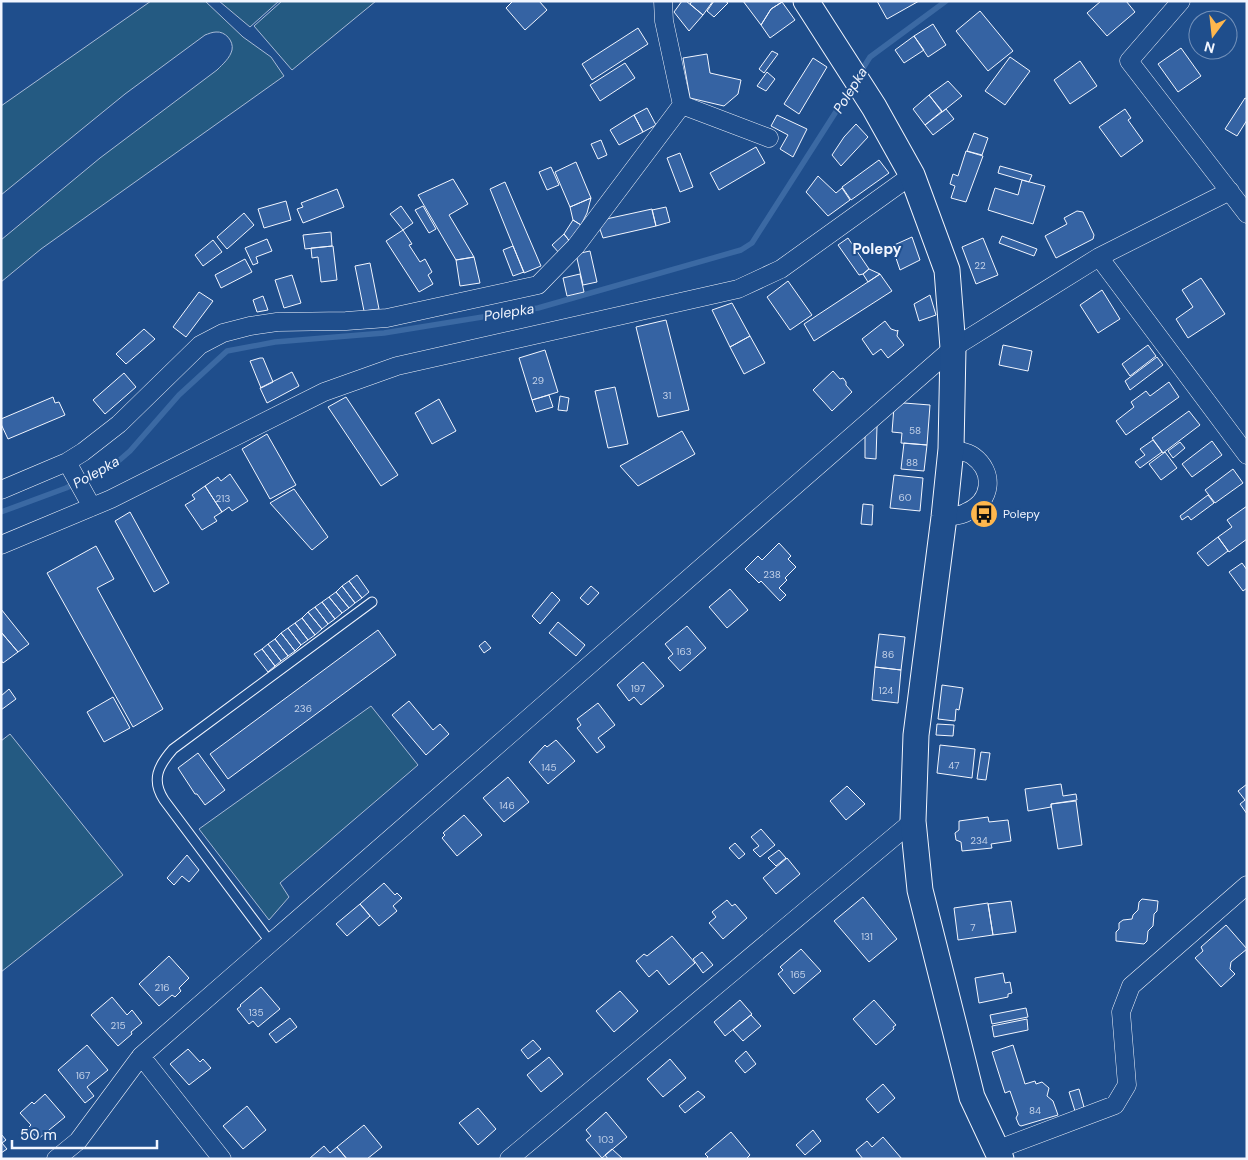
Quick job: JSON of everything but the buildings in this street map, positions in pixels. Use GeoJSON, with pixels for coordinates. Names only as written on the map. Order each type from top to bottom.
{"type":"FeatureCollection","features":[{"type":"Feature","properties":{"kind":"street"},"geometry":{"type":"LineString","coordinates":[[1,490],[70,467],[200,346],[223,332],[277,322],[388,318],[538,285],[576,246],[682,105],[664,21],[664,1]]}},
{"type":"Feature","properties":{"kind":"street"},"geometry":{"type":"LineString","coordinates":[[806,1],[874,107],[912,175],[947,270],[953,348],[951,449],[916,735],[913,821],[920,890],[972,1097],[998,1154],[1115,1106],[1127,1085],[1121,1012],[1131,986],[1247,885]]}},
{"type":"Feature","properties":{"kind":"street"},"geometry":{"type":"LineString","coordinates":[[1181,1],[1129,61],[1247,214]]}},
{"type":"Feature","properties":{"kind":"street"},"geometry":{"type":"LineString","coordinates":[[682,105],[769,138]]}},
{"type":"Feature","properties":{"kind":"street"},"geometry":{"type":"LineString","coordinates":[[1,545],[88,501],[193,459],[324,392],[397,366],[738,289],[782,268],[912,175]]}},
{"type":"Feature","properties":{"kind":"street"},"geometry":{"type":"LineString","coordinates":[[56,1159],[78,1140],[141,1056],[953,348],[1099,257],[1230,191]]}},
{"type":"Feature","properties":{"kind":"street"},"geometry":{"type":"LineString","coordinates":[[1099,257],[1247,455]]}},
{"type":"Feature","properties":{"kind":"street"},"geometry":{"type":"LineString","coordinates":[[944,517],[966,513],[982,502],[988,486],[986,468],[972,454],[951,449]]}},
{"type":"Feature","properties":{"kind":"street"},"geometry":{"type":"LineString","coordinates":[[70,467],[88,501]]}},
{"type":"Feature","properties":{"kind":"street"},"geometry":{"type":"LineString","coordinates":[[509,1159],[913,821]]}},
{"type":"Feature","properties":{"kind":"street"},"geometry":{"type":"LineString","coordinates":[[141,1056],[222,1159]]}},
{"type":"Feature","properties":{"kind":"lane"},"geometry":{"type":"LineString","coordinates":[[271,943],[164,800],[157,786],[158,772],[162,761],[173,749],[372,602]]}},
{"type":"Feature","properties":{"kind":"shaded area"},"geometry":{"type":"Polygon","coordinates":[[[151,1],[205,1],[243,37],[271,57],[284,76],[41,249],[1,282],[1,240],[100,158],[217,70],[230,56],[232,43],[226,35],[216,32],[205,35],[125,94],[1,195],[1,106],[151,1]]]}},
{"type":"Feature","properties":{"kind":"shaded area"},"geometry":{"type":"Polygon","coordinates":[[[219,1],[279,1],[250,27],[219,1]]]}},
{"type":"Feature","properties":{"kind":"shaded area"},"geometry":{"type":"Polygon","coordinates":[[[282,1],[376,1],[292,70],[254,26],[282,1]]]}},
{"type":"Feature","properties":{"kind":"shaded area"},"geometry":{"type":"Polygon","coordinates":[[[371,706],[418,765],[280,883],[289,897],[269,920],[199,829],[371,706]]]}},
{"type":"Feature","properties":{"kind":"shaded area"},"geometry":{"type":"Polygon","coordinates":[[[10,734],[123,875],[1,972],[1,741],[10,734]]]}},
{"type":"Feature","properties":{"kind":"waterway","name":"Polepka"},"geometry":{"type":"LineString","coordinates":[[860,73],[870,57],[946,1]]}},
{"type":"Feature","properties":{"kind":"waterway","name":"Polepka"},"geometry":{"type":"LineString","coordinates":[[1,512],[66,488],[115,464],[130,451],[179,395],[227,351],[275,342],[384,333],[538,308],[741,250],[752,243],[853,85]]}},
{"type":"Feature","properties":{"kind":"place","name":"Polepy"},"geometry":{"type":"Point","coordinates":[984,514]}},
{"type":"Feature","properties":{"kind":"district","name":"Polepy"},"geometry":{"type":"Point","coordinates":[877,249]}}]}
